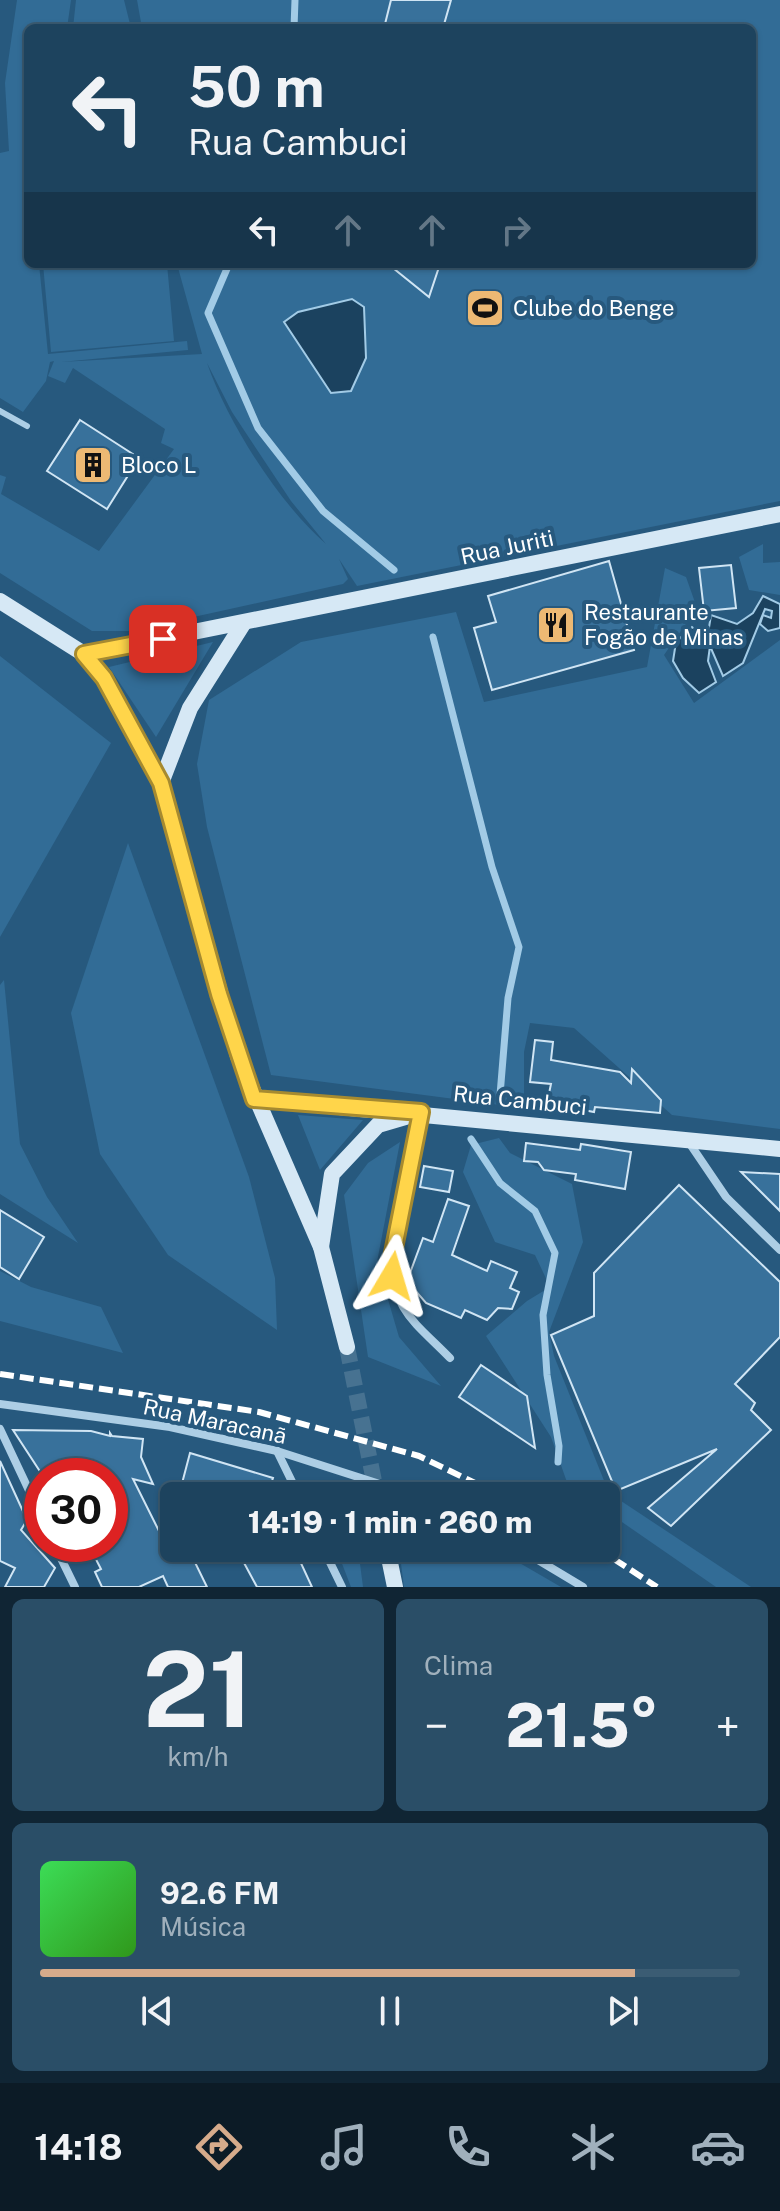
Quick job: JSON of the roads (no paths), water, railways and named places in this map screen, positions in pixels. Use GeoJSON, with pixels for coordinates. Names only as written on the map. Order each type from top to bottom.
{"type":"FeatureCollection","features":[{"type":"Feature","properties":{"kind":"street","name":"Rua Juriti"},"geometry":{"type":"LineString","coordinates":[[84,654],[780,514]]}},
{"type":"Feature","properties":{"kind":"street"},"geometry":{"type":"LineString","coordinates":[[0,601],[84,654],[104,678],[161,783],[223,1006],[254,1099],[321,1247],[347,1347]]}},
{"type":"Feature","properties":{"kind":"street"},"geometry":{"type":"LineString","coordinates":[[161,783],[190,708],[243,624]]}},
{"type":"Feature","properties":{"kind":"street","name":"Rua Cambuci"},"geometry":{"type":"LineString","coordinates":[[254,1099],[421,1112],[780,1149]]}},
{"type":"Feature","properties":{"kind":"street"},"geometry":{"type":"LineString","coordinates":[[321,1247],[332,1174],[378,1125],[421,1112],[392,1258],[392,1276],[400,1308],[450,1358]]}},
{"type":"Feature","properties":{"kind":"street"},"geometry":{"type":"LineString","coordinates":[[688,1141],[726,1197],[780,1250]]}},
{"type":"Feature","properties":{"kind":"street","name":"Rua Maracanã"},"geometry":{"type":"LineString","coordinates":[[0,1404],[170,1427],[277,1451],[373,1482]]}},
{"type":"Feature","properties":{"kind":"street"},"geometry":{"type":"LineString","coordinates":[[0,1429],[24,1480]]}},
{"type":"Feature","properties":{"kind":"street"},"geometry":{"type":"LineString","coordinates":[[277,1451],[292,1482]]}},
{"type":"Feature","properties":{"kind":"street"},"geometry":{"type":"LineString","coordinates":[[63,1562],[75,1587]]}},
{"type":"Feature","properties":{"kind":"street"},"geometry":{"type":"LineString","coordinates":[[330,1562],[342,1587]]}},
{"type":"Feature","properties":{"kind":"street"},"geometry":{"type":"LineString","coordinates":[[390,1562],[395,1587]]}},
{"type":"Feature","properties":{"kind":"street"},"geometry":{"type":"LineString","coordinates":[[541,1562],[583,1587]]}},
{"type":"Feature","properties":{"kind":"lane"},"geometry":{"type":"LineString","coordinates":[[0,411],[27,426]]}},
{"type":"Feature","properties":{"kind":"waterway"},"geometry":{"type":"LineString","coordinates":[[294,24],[295,0]]}},
{"type":"Feature","properties":{"kind":"waterway"},"geometry":{"type":"LineString","coordinates":[[227,268],[208,313],[258,428],[323,511],[394,570]]}},
{"type":"Feature","properties":{"kind":"waterway"},"geometry":{"type":"LineString","coordinates":[[433,637],[492,867],[519,947],[508,998],[500,1095]]}},
{"type":"Feature","properties":{"kind":"waterway"},"geometry":{"type":"LineString","coordinates":[[471,1139],[500,1183],[535,1211],[555,1253],[543,1315],[547,1375],[559,1446],[558,1462]]}},
{"type":"Feature","properties":{"kind":"tunnel"},"geometry":{"type":"LineString","coordinates":[[347,1347],[374,1482]]}},
{"type":"Feature","properties":{"kind":"railway"},"geometry":{"type":"LineString","coordinates":[[0,1374],[259,1412],[419,1456],[473,1482]]}},
{"type":"Feature","properties":{"kind":"railway"},"geometry":{"type":"LineString","coordinates":[[619,1562],[657,1587]]}},
{"type":"Feature","properties":{"kind":"place","name":"Clube do Benge"},"geometry":{"type":"Point","coordinates":[485,308]}},
{"type":"Feature","properties":{"kind":"place","name":"Bloco L"},"geometry":{"type":"Point","coordinates":[93,465]}},
{"type":"Feature","properties":{"kind":"place","name":"Restaurante Fogão de Minas"},"geometry":{"type":"Point","coordinates":[556,625]}}]}
